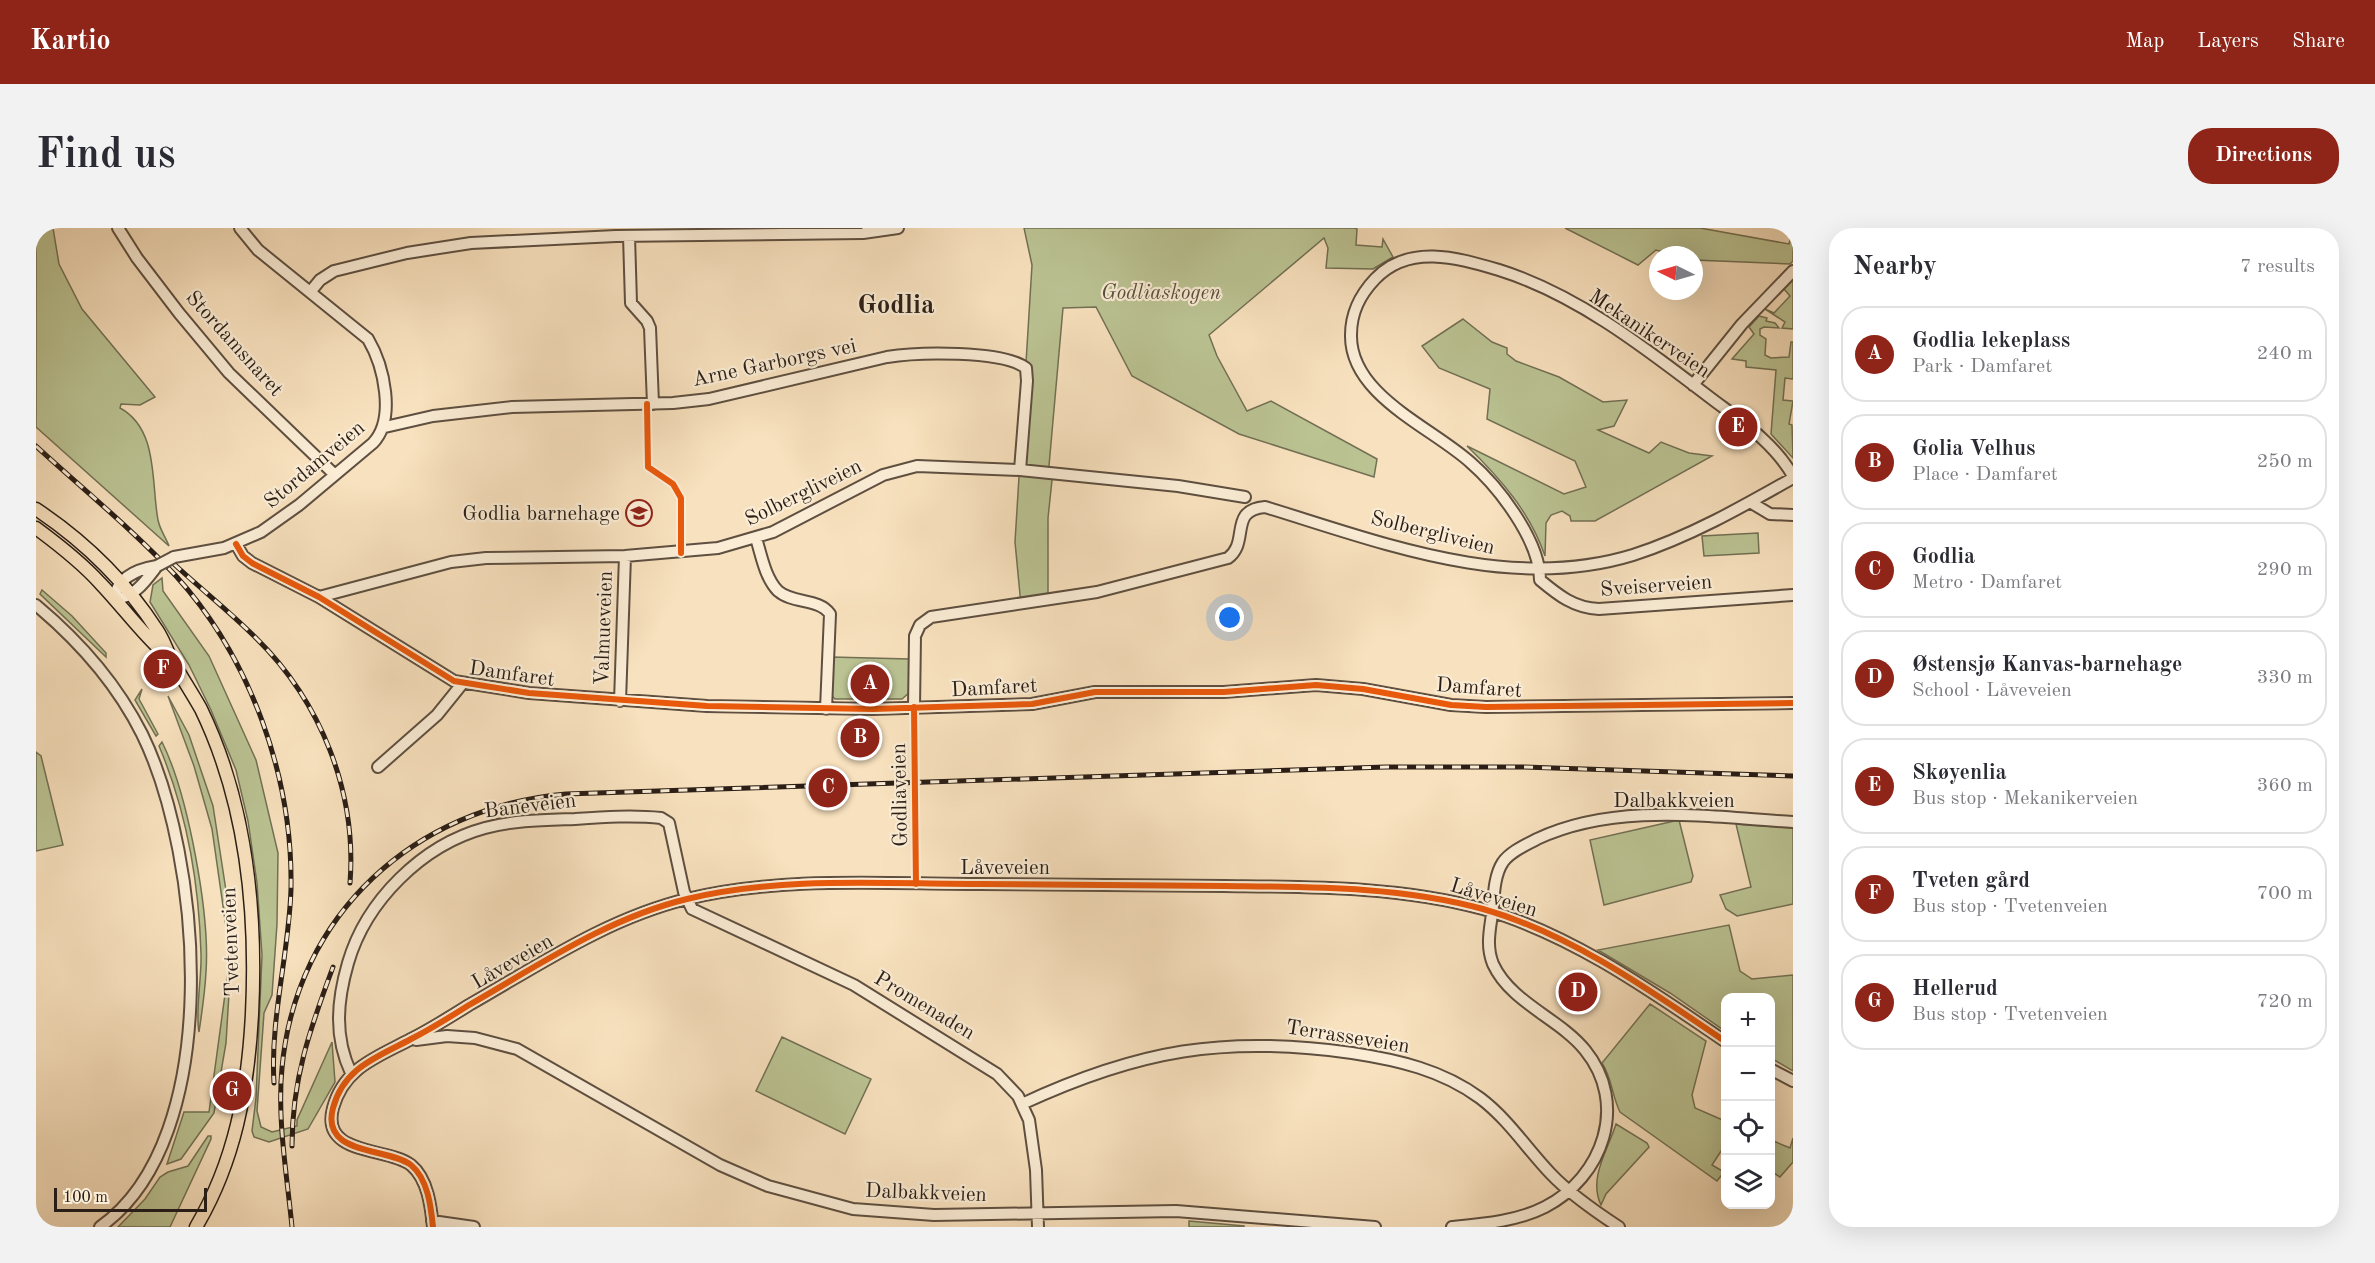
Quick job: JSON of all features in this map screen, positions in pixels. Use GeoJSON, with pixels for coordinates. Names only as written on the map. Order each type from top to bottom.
{"type":"FeatureCollection","features":[{"type":"Feature","properties":{"kind":"main road","name":"Tvetenveien"},"geometry":{"type":"LineString","coordinates":[[36,509],[70,535],[122,582],[158,631],[172,661],[200,709],[227,777],[244,852],[252,936],[252,1021],[241,1112],[226,1166],[196,1227]]}},
{"type":"Feature","properties":{"kind":"main road","name":"Tvetenveien"},"geometry":{"type":"LineString","coordinates":[[36,528],[72,555],[114,598],[149,640],[172,661]]}},
{"type":"Feature","properties":{"kind":"street","name":"Stordamsnaret"},"geometry":{"type":"LineString","coordinates":[[118,228],[137,258],[179,314],[229,373],[334,474]]}},
{"type":"Feature","properties":{"kind":"street","name":"Stordamveien"},"geometry":{"type":"LineString","coordinates":[[122,582],[131,574],[152,568],[174,557],[236,544],[287,514],[373,443],[385,427],[386,401],[378,360],[364,334],[258,250],[240,228]]}},
{"type":"Feature","properties":{"kind":"street"},"geometry":{"type":"LineString","coordinates":[[311,291],[329,273],[406,253],[503,240],[633,233],[863,233],[898,228]]}},
{"type":"Feature","properties":{"kind":"street"},"geometry":{"type":"LineString","coordinates":[[633,233],[631,303],[648,321],[650,328],[653,404]]}},
{"type":"Feature","properties":{"kind":"street","name":"Mekanikerveien"},"geometry":{"type":"LineString","coordinates":[[1540,569],[1525,532],[1489,481],[1470,462],[1382,397],[1366,381],[1358,368],[1351,344],[1352,316],[1365,290],[1384,271],[1402,261],[1423,256],[1463,260],[1521,278],[1593,314],[1693,384],[1770,445],[1793,477]]}},
{"type":"Feature","properties":{"kind":"street"},"geometry":{"type":"LineString","coordinates":[[1693,384],[1742,324],[1793,272]]}},
{"type":"Feature","properties":{"kind":"street","name":"Arne Garborgs vei"},"geometry":{"type":"LineString","coordinates":[[385,427],[433,416],[512,407],[653,404],[740,393],[912,353],[993,358],[1014,361],[1026,368],[1020,470]]}},
{"type":"Feature","properties":{"kind":"street","name":"Solbergliveien"},"geometry":{"type":"LineString","coordinates":[[319,597],[451,562],[509,557],[625,556],[718,548],[756,538],[798,521],[883,475],[902,468],[941,465],[1020,470],[1178,486],[1245,496]]}},
{"type":"Feature","properties":{"kind":"street","name":"Solbergliveien"},"geometry":{"type":"LineString","coordinates":[[914,707],[915,636],[920,625],[931,617],[1097,592],[1228,558],[1237,548],[1245,515],[1254,508],[1265,507],[1452,560],[1496,568],[1581,567],[1633,555],[1697,529],[1793,477]]}},
{"type":"Feature","properties":{"kind":"street"},"geometry":{"type":"LineString","coordinates":[[1750,502],[1770,514],[1793,515]]}},
{"type":"Feature","properties":{"kind":"street"},"geometry":{"type":"LineString","coordinates":[[756,538],[768,574],[780,592],[823,606],[830,614],[826,709]]}},
{"type":"Feature","properties":{"kind":"street","name":"Damfaret"},"geometry":{"type":"LineString","coordinates":[[236,544],[243,556],[252,562],[319,597],[439,673],[462,684],[529,693],[620,701],[826,709],[1032,704],[1095,692],[1224,692],[1316,685],[1364,689],[1451,705],[1486,707],[1793,703]]}},
{"type":"Feature","properties":{"kind":"street","name":"Valmueveien"},"geometry":{"type":"LineString","coordinates":[[620,701],[625,556]]}},
{"type":"Feature","properties":{"kind":"street","name":"Stordamveien"},"geometry":{"type":"LineString","coordinates":[[132,593],[152,568]]}},
{"type":"Feature","properties":{"kind":"street","name":"Sveiserveien"},"geometry":{"type":"LineString","coordinates":[[1540,569],[1540,580],[1556,594],[1589,609],[1793,595]]}},
{"type":"Feature","properties":{"kind":"street"},"geometry":{"type":"LineString","coordinates":[[114,598],[122,582]]}},
{"type":"Feature","properties":{"kind":"street"},"geometry":{"type":"LineString","coordinates":[[114,598],[125,597],[132,593]]}},
{"type":"Feature","properties":{"kind":"street"},"geometry":{"type":"LineString","coordinates":[[36,605],[70,635],[96,664],[141,732],[161,779],[171,814],[187,900],[190,981],[183,1064],[174,1111],[162,1146],[148,1174],[130,1200],[100,1227]]}},
{"type":"Feature","properties":{"kind":"street"},"geometry":{"type":"LineString","coordinates":[[378,767],[437,715],[462,684]]}},
{"type":"Feature","properties":{"kind":"street","name":"Dalbakkveien"},"geometry":{"type":"LineString","coordinates":[[1452,1227],[1510,1218],[1537,1210],[1570,1190],[1592,1167],[1601,1147],[1608,1114],[1604,1086],[1592,1059],[1577,1041],[1519,996],[1500,975],[1488,948],[1496,883],[1504,861],[1527,844],[1561,830],[1605,819],[1649,816],[1793,822]]}},
{"type":"Feature","properties":{"kind":"street","name":"Baneveien"},"geometry":{"type":"LineString","coordinates":[[351,1073],[342,1053],[338,1028],[342,990],[350,956],[366,922],[393,885],[424,858],[442,848],[482,829],[515,822],[661,818],[669,823],[686,899]]}},
{"type":"Feature","properties":{"kind":"street","name":"Låveveien"},"geometry":{"type":"LineString","coordinates":[[433,1224],[425,1186],[414,1168],[399,1159],[355,1147],[337,1136],[332,1125],[332,1111],[351,1073],[369,1059],[406,1042],[598,932],[686,899],[739,889],[816,884],[1261,886],[1399,894],[1492,912],[1545,933],[1633,980],[1721,1039]]}},
{"type":"Feature","properties":{"kind":"street","name":"Promenaden"},"geometry":{"type":"LineString","coordinates":[[686,899],[696,912],[819,967],[888,1004],[985,1064],[997,1074],[1022,1104],[1029,1120],[1035,1152],[1038,1227]]}},
{"type":"Feature","properties":{"kind":"street","name":"Dalbakkveien"},"geometry":{"type":"LineString","coordinates":[[406,1042],[447,1036],[475,1038],[517,1049],[720,1165],[768,1186],[813,1200],[897,1214],[1176,1211],[1375,1227]]}},
{"type":"Feature","properties":{"kind":"street","name":"Terrasseveien"},"geometry":{"type":"LineString","coordinates":[[1022,1104],[1093,1073],[1191,1048],[1237,1045],[1291,1046],[1386,1058],[1439,1075],[1479,1098],[1518,1135],[1552,1175],[1619,1227]]}},
{"type":"Feature","properties":{"kind":"street"},"geometry":{"type":"LineString","coordinates":[[1775,1072],[1793,1081]]}},
{"type":"Feature","properties":{"kind":"street"},"geometry":{"type":"LineString","coordinates":[[433,1224],[474,1227]]}},
{"type":"Feature","properties":{"kind":"green space"},"geometry":{"type":"Polygon","coordinates":[[[36,228],[53,228],[59,264],[82,309],[155,397],[140,405],[121,404],[120,408],[133,417],[147,443],[151,458],[158,520],[169,546],[36,427],[36,228]]]}},
{"type":"Feature","properties":{"kind":"green space","name":"Godliaskogen"},"geometry":{"type":"Polygon","coordinates":[[[1024,228],[1355,228],[1357,229],[1356,245],[1382,247],[1383,239],[1393,257],[1373,269],[1326,268],[1328,248],[1324,238],[1209,335],[1217,356],[1247,411],[1271,401],[1377,459],[1374,477],[1239,434],[1132,376],[1096,307],[1063,308],[1048,477],[1052,480],[1048,518],[1048,601],[1021,605],[1015,542],[1032,265],[1024,228]]]}},
{"type":"Feature","properties":{"kind":"green space"},"geometry":{"type":"Polygon","coordinates":[[[1565,228],[1700,228],[1789,244],[1793,229],[1793,261],[1790,264],[1703,260],[1703,246],[1649,246],[1649,256],[1638,265],[1565,228]]]}},
{"type":"Feature","properties":{"kind":"green space"},"geometry":{"type":"Polygon","coordinates":[[[1793,280],[1793,329],[1782,328],[1785,322],[1765,309],[1774,313],[1790,296],[1784,289],[1793,280]]]}},
{"type":"Feature","properties":{"kind":"green space"},"geometry":{"type":"Polygon","coordinates":[[[1759,316],[1767,318],[1766,321],[1775,323],[1779,328],[1760,329],[1760,335],[1766,339],[1765,355],[1771,358],[1789,357],[1791,342],[1793,342],[1793,379],[1785,378],[1783,400],[1793,401],[1789,424],[1792,425],[1793,458],[1771,434],[1776,370],[1746,367],[1746,361],[1732,359],[1754,334],[1749,327],[1759,316]]]}},
{"type":"Feature","properties":{"kind":"green space"},"geometry":{"type":"Polygon","coordinates":[[[1463,319],[1492,342],[1507,348],[1507,354],[1516,361],[1559,377],[1603,402],[1627,400],[1614,426],[1598,430],[1649,453],[1661,442],[1689,453],[1712,456],[1595,521],[1571,521],[1570,516],[1562,511],[1551,515],[1546,523],[1545,556],[1531,525],[1513,496],[1467,446],[1564,494],[1586,487],[1575,461],[1487,419],[1490,389],[1439,368],[1422,346],[1463,319]]]}},
{"type":"Feature","properties":{"kind":"green space"},"geometry":{"type":"Polygon","coordinates":[[[1758,533],[1759,553],[1704,556],[1702,536],[1758,533]]]}},
{"type":"Feature","properties":{"kind":"green space"},"geometry":{"type":"Polygon","coordinates":[[[162,578],[163,591],[209,656],[256,760],[278,853],[277,924],[272,995],[264,1013],[257,1111],[261,1127],[272,1132],[297,1126],[297,1120],[332,1042],[335,1082],[308,1129],[269,1142],[254,1137],[252,1131],[256,1098],[262,955],[257,883],[248,821],[236,770],[211,710],[189,665],[150,602],[153,585],[162,578]]]}},
{"type":"Feature","properties":{"kind":"green space"},"geometry":{"type":"Polygon","coordinates":[[[42,590],[72,616],[106,653],[106,657],[40,594],[42,590]]]}},
{"type":"Feature","properties":{"kind":"green space"},"geometry":{"type":"Polygon","coordinates":[[[831,657],[909,659],[910,692],[902,699],[835,699],[831,695],[831,657]]]}},
{"type":"Feature","properties":{"kind":"green space"},"geometry":{"type":"Polygon","coordinates":[[[142,689],[139,699],[158,734],[156,736],[135,700],[142,689]]]}},
{"type":"Feature","properties":{"kind":"green space"},"geometry":{"type":"Polygon","coordinates":[[[168,696],[189,735],[213,806],[227,897],[231,960],[226,1043],[214,1113],[181,1159],[167,1164],[184,1112],[209,1112],[229,965],[229,948],[212,829],[194,766],[168,696]]]}},
{"type":"Feature","properties":{"kind":"green space"},"geometry":{"type":"Polygon","coordinates":[[[162,742],[172,764],[180,792],[201,887],[206,972],[199,1032],[201,954],[198,900],[184,822],[159,746],[162,742]]]}},
{"type":"Feature","properties":{"kind":"green space"},"geometry":{"type":"Polygon","coordinates":[[[36,752],[41,756],[63,845],[36,851],[36,752]]]}},
{"type":"Feature","properties":{"kind":"green space"},"geometry":{"type":"Polygon","coordinates":[[[1679,820],[1693,876],[1691,882],[1604,905],[1590,840],[1679,820]]]}},
{"type":"Feature","properties":{"kind":"green space"},"geometry":{"type":"Polygon","coordinates":[[[1736,824],[1793,828],[1793,904],[1737,916],[1726,909],[1720,895],[1751,887],[1736,824]]]}},
{"type":"Feature","properties":{"kind":"green space"},"geometry":{"type":"Polygon","coordinates":[[[1729,925],[1740,971],[1752,979],[1793,975],[1793,1071],[1775,1060],[1775,993],[1721,993],[1721,1028],[1670,993],[1598,950],[1729,925]]]}},
{"type":"Feature","properties":{"kind":"green space"},"geometry":{"type":"Polygon","coordinates":[[[1650,1004],[1706,1041],[1692,1095],[1695,1108],[1721,1119],[1721,1151],[1712,1165],[1721,1170],[1721,1176],[1717,1181],[1620,1112],[1602,1063],[1650,1004]]]}},
{"type":"Feature","properties":{"kind":"green space"},"geometry":{"type":"Polygon","coordinates":[[[782,1037],[871,1079],[845,1134],[756,1091],[782,1037]]]}},
{"type":"Feature","properties":{"kind":"green space"},"geometry":{"type":"Polygon","coordinates":[[[1616,1124],[1647,1143],[1649,1147],[1606,1194],[1601,1205],[1597,1185],[1598,1174],[1616,1124]]]}},
{"type":"Feature","properties":{"kind":"green space"},"geometry":{"type":"Polygon","coordinates":[[[208,1136],[211,1136],[211,1139],[170,1227],[118,1227],[145,1199],[160,1177],[188,1166],[208,1136]]]}},
{"type":"Feature","properties":{"kind":"green space"},"geometry":{"type":"Polygon","coordinates":[[[1793,1138],[1793,1162],[1780,1177],[1775,1174],[1775,1142],[1790,1148],[1793,1138]]]}},
{"type":"Feature","properties":{"kind":"green space"},"geometry":{"type":"Polygon","coordinates":[[[1189,1221],[1244,1226],[1244,1227],[1189,1227],[1189,1221]]]}},
{"type":"Feature","properties":{"kind":"railway"},"geometry":{"type":"LineString","coordinates":[[36,446],[125,526],[176,576],[203,609],[226,644],[246,682],[262,722],[275,763],[290,847],[290,913],[277,1010],[273,1059],[274,1083]]}},
{"type":"Feature","properties":{"kind":"railway"},"geometry":{"type":"LineString","coordinates":[[174,564],[246,628],[279,663],[299,690],[316,720],[330,750],[347,815],[351,849],[350,883]]}},
{"type":"Feature","properties":{"kind":"railway"},"geometry":{"type":"LineString","coordinates":[[292,1227],[282,1127],[282,1068],[292,1013],[311,962],[338,917],[373,878],[413,846],[460,821],[511,803],[566,794],[1386,767],[1523,767],[1793,776]]}},
{"type":"Feature","properties":{"kind":"railway"},"geometry":{"type":"LineString","coordinates":[[292,1146],[299,1076],[310,1033],[333,967]]}},
{"type":"Feature","properties":{"kind":"cycle path"},"geometry":{"type":"LineString","coordinates":[[647,404],[648,467],[673,484],[681,498],[681,553]]}},
{"type":"Feature","properties":{"kind":"cycle path"},"geometry":{"type":"LineString","coordinates":[[236,544],[243,556],[252,563],[319,597],[454,681],[529,693],[707,706],[873,709],[1032,704],[1095,692],[1224,692],[1316,685],[1363,689],[1451,705],[1486,707],[1793,703]]}},
{"type":"Feature","properties":{"kind":"cycle path","name":"Godliaveien"},"geometry":{"type":"LineString","coordinates":[[914,707],[916,884]]}},
{"type":"Feature","properties":{"kind":"cycle path"},"geometry":{"type":"LineString","coordinates":[[433,1227],[425,1185],[411,1165],[401,1159],[358,1148],[336,1135],[332,1123],[333,1108],[345,1082],[375,1058],[602,930],[658,907],[723,892],[796,884],[870,883],[1289,887],[1354,889],[1419,896],[1483,909],[1548,933],[1639,984],[1721,1039]]}},
{"type":"Feature","properties":{"kind":"place","name":"Skøyenlia"},"geometry":{"type":"Point","coordinates":[1738,427]}},
{"type":"Feature","properties":{"kind":"place","name":"Godlia barnehage"},"geometry":{"type":"Point","coordinates":[639,513]}},
{"type":"Feature","properties":{"kind":"place","name":"Tveten gård"},"geometry":{"type":"Point","coordinates":[163,669]}},
{"type":"Feature","properties":{"kind":"place","name":"Godlia lekeplass"},"geometry":{"type":"Point","coordinates":[870,684]}},
{"type":"Feature","properties":{"kind":"place","name":"Golia Velhus"},"geometry":{"type":"Point","coordinates":[860,738]}},
{"type":"Feature","properties":{"kind":"place","name":"Godlia"},"geometry":{"type":"Point","coordinates":[828,788]}},
{"type":"Feature","properties":{"kind":"place","name":"Østensjø Kanvas-barnehage"},"geometry":{"type":"Point","coordinates":[1578,992]}},
{"type":"Feature","properties":{"kind":"place","name":"Hellerud"},"geometry":{"type":"Point","coordinates":[232,1091]}},
{"type":"Feature","properties":{"kind":"district","name":"Godlia"},"geometry":{"type":"Point","coordinates":[896,304]}}]}
